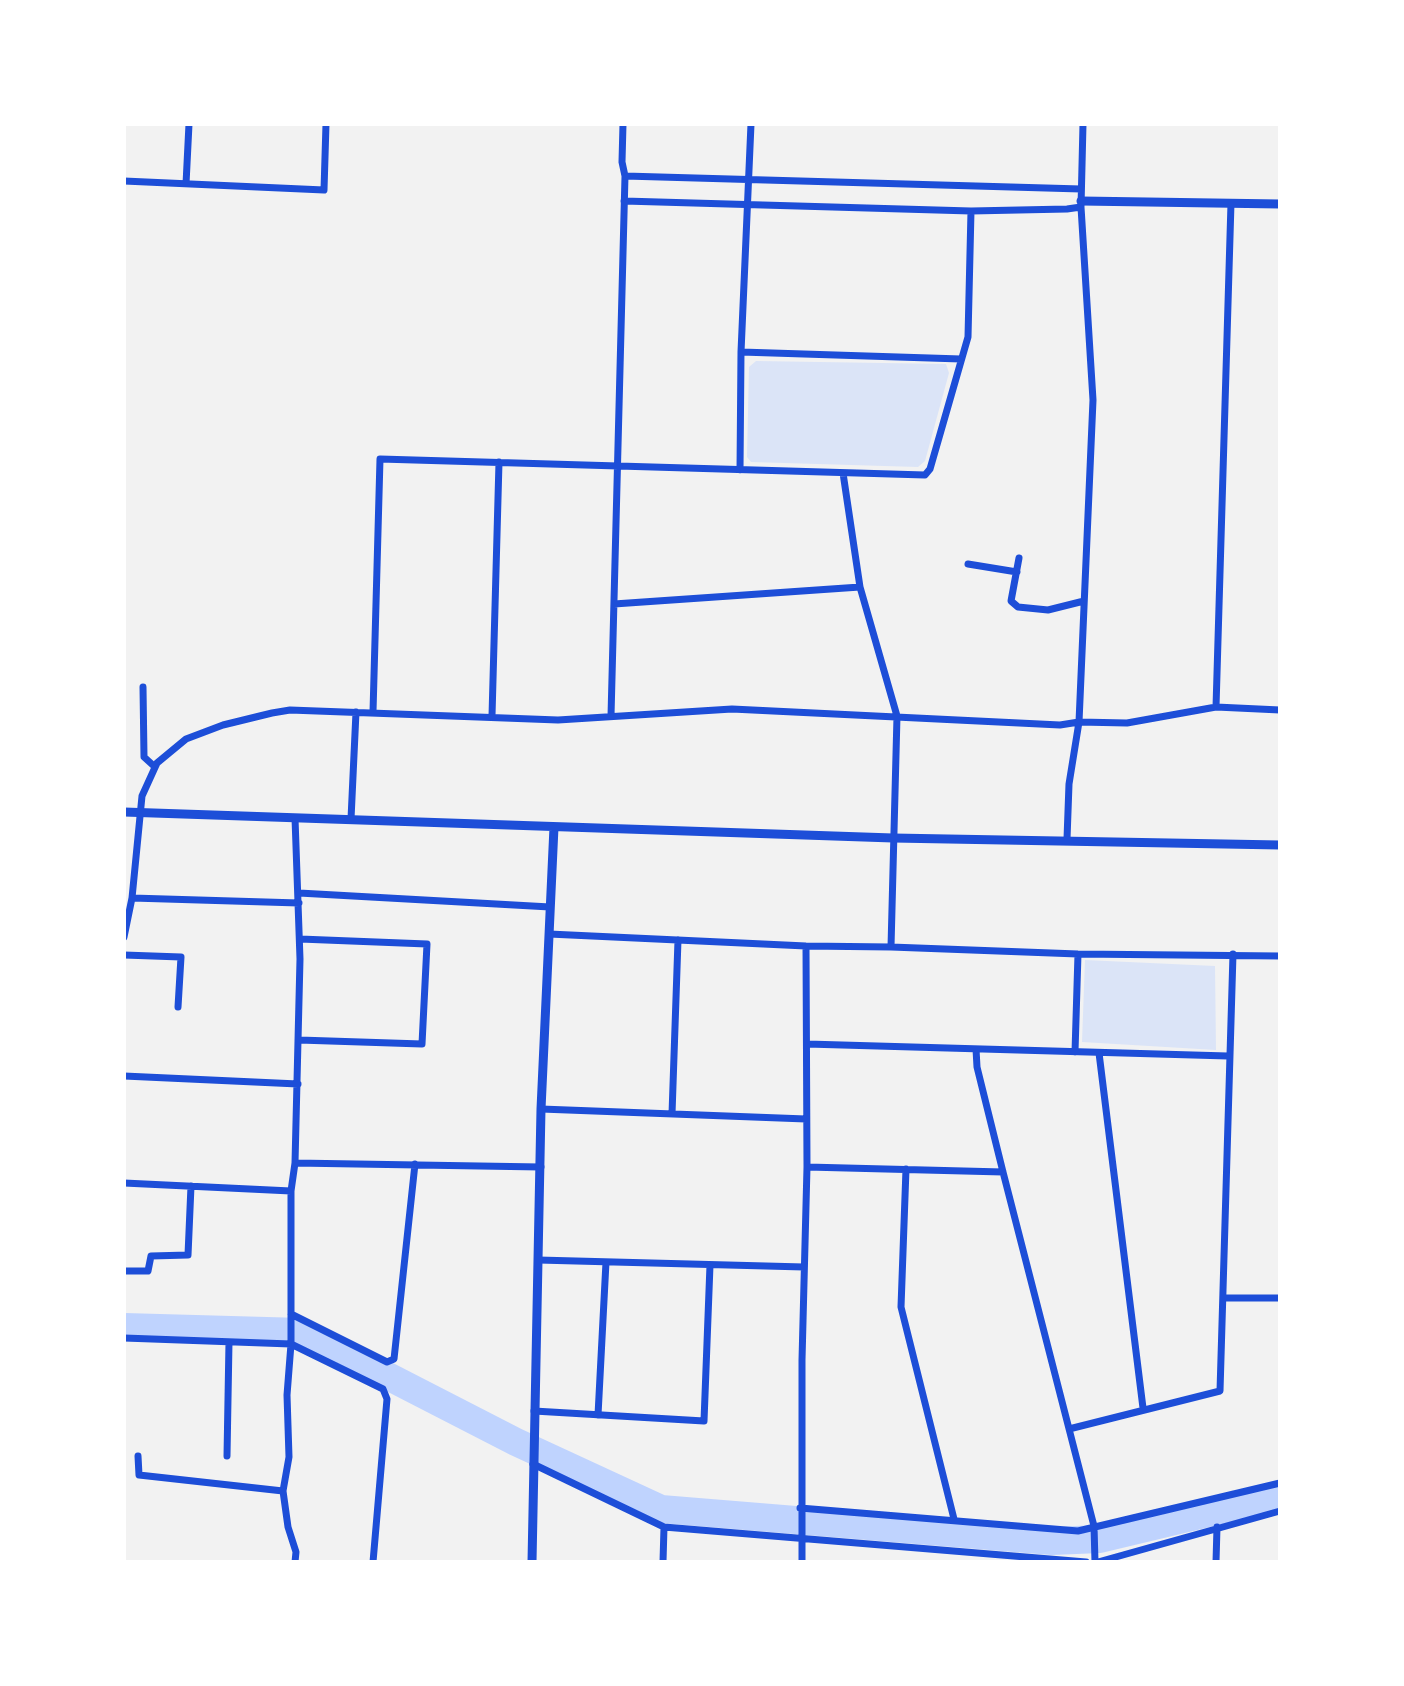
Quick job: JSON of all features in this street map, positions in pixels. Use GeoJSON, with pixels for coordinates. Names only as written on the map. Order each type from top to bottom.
{"type":"FeatureCollection","features":[{"type":"Feature","properties":{"kind":"street"},"geometry":{"type":"LineString","coordinates":[[186,184],[188,124]]}},
{"type":"Feature","properties":{"kind":"street"},"geometry":{"type":"LineString","coordinates":[[124,181],[324,190],[326,124]]}},
{"type":"Feature","properties":{"kind":"street"},"geometry":{"type":"LineString","coordinates":[[611,716],[625,176],[622,162],[623,124]]}},
{"type":"Feature","properties":{"kind":"street"},"geometry":{"type":"LineString","coordinates":[[740,470],[741,352],[751,124]]}},
{"type":"Feature","properties":{"kind":"street"},"geometry":{"type":"LineString","coordinates":[[1067,839],[1069,784],[1079,722],[1093,388],[1081,204],[1083,124]]}},
{"type":"Feature","properties":{"kind":"street"},"geometry":{"type":"LineString","coordinates":[[625,176],[1081,189]]}},
{"type":"Feature","properties":{"kind":"street"},"geometry":{"type":"LineString","coordinates":[[624,201],[971,211],[1067,209],[1081,204],[1280,204]]}},
{"type":"Feature","properties":{"kind":"street"},"geometry":{"type":"LineString","coordinates":[[1216,707],[1231,203]]}},
{"type":"Feature","properties":{"kind":"street"},"geometry":{"type":"LineString","coordinates":[[373,712],[380,459],[925,475],[930,469],[968,337],[971,211]]}},
{"type":"Feature","properties":{"kind":"street"},"geometry":{"type":"LineString","coordinates":[[741,352],[961,359]]}},
{"type":"Feature","properties":{"kind":"street"},"geometry":{"type":"LineString","coordinates":[[492,716],[499,463]]}},
{"type":"Feature","properties":{"kind":"street"},"geometry":{"type":"LineString","coordinates":[[843,473],[860,587],[897,716],[891,947]]}},
{"type":"Feature","properties":{"kind":"street"},"geometry":{"type":"LineString","coordinates":[[1019,558],[1011,601],[1018,607],[1048,610],[1084,601]]}},
{"type":"Feature","properties":{"kind":"street"},"geometry":{"type":"LineString","coordinates":[[968,564],[1017,572]]}},
{"type":"Feature","properties":{"kind":"street"},"geometry":{"type":"LineString","coordinates":[[614,604],[860,587]]}},
{"type":"Feature","properties":{"kind":"street"},"geometry":{"type":"LineString","coordinates":[[143,687],[144,757],[155,767]]}},
{"type":"Feature","properties":{"kind":"street"},"geometry":{"type":"LineString","coordinates":[[124,937],[132,898],[142,796],[155,767],[186,739],[248,718],[290,710],[558,720],[732,709],[1060,725],[1079,722],[1127,723],[1216,707],[1280,710]]}},
{"type":"Feature","properties":{"kind":"street"},"geometry":{"type":"LineString","coordinates":[[351,819],[356,712]]}},
{"type":"Feature","properties":{"kind":"street"},"geometry":{"type":"LineString","coordinates":[[124,812],[893,838],[1067,839],[1280,845]]}},
{"type":"Feature","properties":{"kind":"street"},"geometry":{"type":"LineString","coordinates":[[295,818],[300,939],[299,1040],[295,1163],[291,1191],[291,1344],[287,1395],[289,1457],[283,1491],[288,1527],[296,1552],[295,1562]]}},
{"type":"Feature","properties":{"kind":"street"},"geometry":{"type":"LineString","coordinates":[[532,1562],[541,1109],[554,827]]}},
{"type":"Feature","properties":{"kind":"street"},"geometry":{"type":"LineString","coordinates":[[299,893],[550,907]]}},
{"type":"Feature","properties":{"kind":"street"},"geometry":{"type":"LineString","coordinates":[[132,898],[299,902]]}},
{"type":"Feature","properties":{"kind":"street"},"geometry":{"type":"LineString","coordinates":[[549,934],[806,946],[1078,954],[1280,956]]}},
{"type":"Feature","properties":{"kind":"street"},"geometry":{"type":"LineString","coordinates":[[299,1040],[422,1045],[427,944],[300,939]]}},
{"type":"Feature","properties":{"kind":"street"},"geometry":{"type":"LineString","coordinates":[[672,1114],[678,940]]}},
{"type":"Feature","properties":{"kind":"street"},"geometry":{"type":"LineString","coordinates":[[802,1562],[800,1508],[807,1167],[806,946]]}},
{"type":"Feature","properties":{"kind":"street"},"geometry":{"type":"LineString","coordinates":[[1075,1052],[1078,954]]}},
{"type":"Feature","properties":{"kind":"street"},"geometry":{"type":"LineString","coordinates":[[1069,1429],[1143,1408],[1220,1391],[1233,954]]}},
{"type":"Feature","properties":{"kind":"street"},"geometry":{"type":"LineString","coordinates":[[124,955],[181,957],[178,1007]]}},
{"type":"Feature","properties":{"kind":"street"},"geometry":{"type":"LineString","coordinates":[[807,1044],[1228,1056]]}},
{"type":"Feature","properties":{"kind":"street"},"geometry":{"type":"LineString","coordinates":[[976,1049],[977,1067],[1094,1526],[1097,1562],[1280,1511]]}},
{"type":"Feature","properties":{"kind":"street"},"geometry":{"type":"LineString","coordinates":[[1098,1053],[1143,1408]]}},
{"type":"Feature","properties":{"kind":"street"},"geometry":{"type":"LineString","coordinates":[[124,1076],[298,1084]]}},
{"type":"Feature","properties":{"kind":"street"},"geometry":{"type":"LineString","coordinates":[[541,1109],[806,1119]]}},
{"type":"Feature","properties":{"kind":"street"},"geometry":{"type":"LineString","coordinates":[[295,1163],[541,1167]]}},
{"type":"Feature","properties":{"kind":"street"},"geometry":{"type":"LineString","coordinates":[[291,1314],[387,1362],[394,1359],[415,1164]]}},
{"type":"Feature","properties":{"kind":"street"},"geometry":{"type":"LineString","coordinates":[[807,1167],[1003,1172]]}},
{"type":"Feature","properties":{"kind":"street"},"geometry":{"type":"LineString","coordinates":[[906,1169],[901,1307],[954,1519]]}},
{"type":"Feature","properties":{"kind":"street"},"geometry":{"type":"LineString","coordinates":[[124,1183],[291,1191]]}},
{"type":"Feature","properties":{"kind":"street"},"geometry":{"type":"LineString","coordinates":[[124,1271],[148,1271],[151,1256],[188,1255],[191,1186]]}},
{"type":"Feature","properties":{"kind":"street"},"geometry":{"type":"LineString","coordinates":[[538,1261],[804,1267]]}},
{"type":"Feature","properties":{"kind":"street"},"geometry":{"type":"LineString","coordinates":[[598,1415],[606,1262]]}},
{"type":"Feature","properties":{"kind":"street"},"geometry":{"type":"LineString","coordinates":[[534,1411],[704,1421],[710,1265]]}},
{"type":"Feature","properties":{"kind":"street"},"geometry":{"type":"LineString","coordinates":[[1223,1298],[1280,1298]]}},
{"type":"Feature","properties":{"kind":"street"},"geometry":{"type":"LineString","coordinates":[[124,1338],[291,1344],[383,1389],[387,1399],[373,1562]]}},
{"type":"Feature","properties":{"kind":"street"},"geometry":{"type":"LineString","coordinates":[[227,1456],[229,1342]]}},
{"type":"Feature","properties":{"kind":"street"},"geometry":{"type":"LineString","coordinates":[[138,1456],[139,1475],[283,1491]]}},
{"type":"Feature","properties":{"kind":"street"},"geometry":{"type":"LineString","coordinates":[[533,1464],[664,1527],[1086,1562]]}},
{"type":"Feature","properties":{"kind":"street"},"geometry":{"type":"LineString","coordinates":[[800,1508],[1079,1531],[1280,1483]]}},
{"type":"Feature","properties":{"kind":"street"},"geometry":{"type":"LineString","coordinates":[[663,1562],[664,1527]]}},
{"type":"Feature","properties":{"kind":"street"},"geometry":{"type":"LineString","coordinates":[[1216,1562],[1217,1527]]}},
{"type":"Feature","properties":{"kind":"shaded area"},"geometry":{"type":"Polygon","coordinates":[[[756,361],[946,364],[949,373],[925,461],[918,467],[751,462],[747,457],[749,367],[756,361]]]}},
{"type":"Feature","properties":{"kind":"shaded area"},"geometry":{"type":"Polygon","coordinates":[[[1085,960],[1215,966],[1216,1050],[1082,1042],[1085,960]]]}},
{"type":"Feature","properties":{"kind":"waterway"},"geometry":{"type":"LineString","coordinates":[[124,1327],[302,1332],[516,1442],[661,1509],[1052,1541],[1100,1539],[1280,1496]]}}]}
